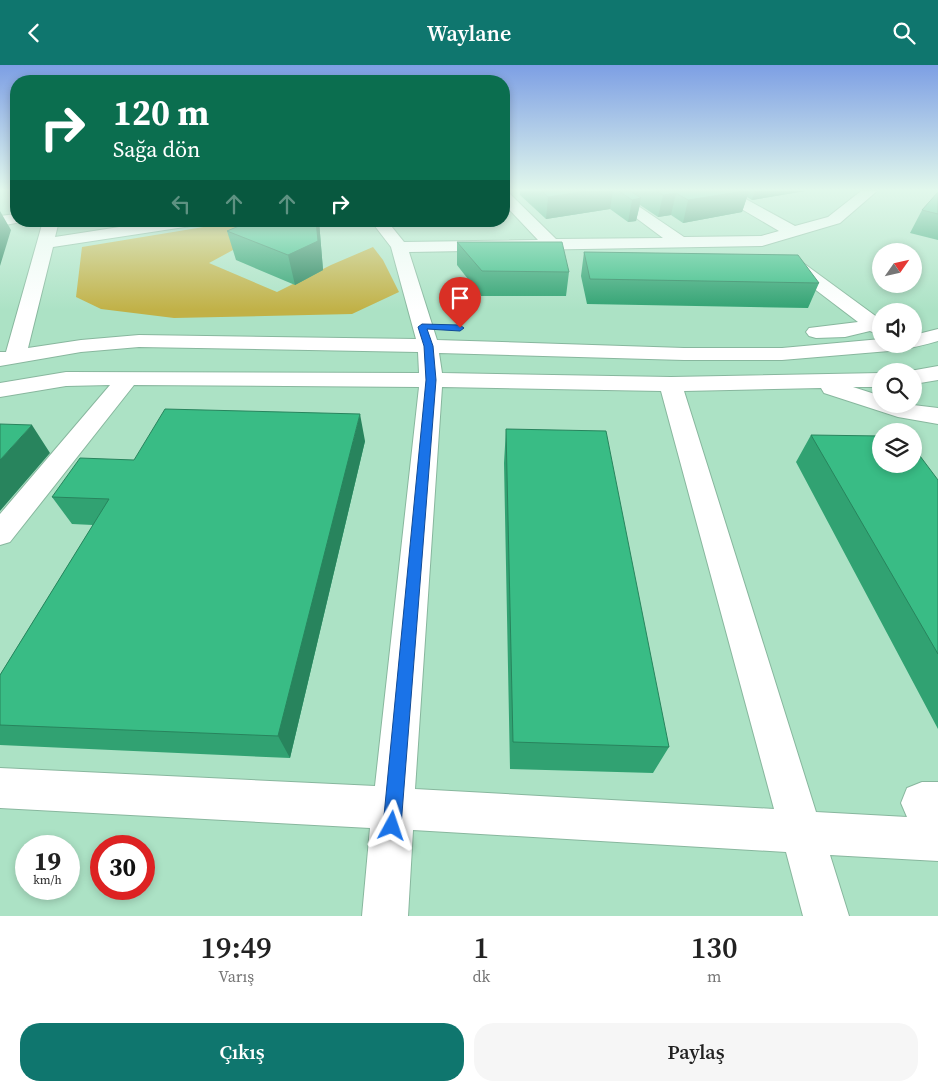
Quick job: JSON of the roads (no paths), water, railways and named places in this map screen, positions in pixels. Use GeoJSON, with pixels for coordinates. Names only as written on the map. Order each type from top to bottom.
{"type":"FeatureCollection","features":[{"type":"Feature","properties":{"kind":"street"},"geometry":{"type":"LineString","coordinates":[[48,231],[8,358],[81,346],[139,341],[613,334],[750,337],[872,328]]}},
{"type":"Feature","properties":{"kind":"street"},"geometry":{"type":"LineString","coordinates":[[45,243],[127,231]]}},
{"type":"Feature","properties":{"kind":"street"},"geometry":{"type":"LineString","coordinates":[[385,916],[431,380],[425,336],[400,247],[387,231]]}},
{"type":"Feature","properties":{"kind":"street"},"geometry":{"type":"LineString","coordinates":[[538,231],[551,244]]}},
{"type":"Feature","properties":{"kind":"street"},"geometry":{"type":"LineString","coordinates":[[664,231],[680,242]]}},
{"type":"Feature","properties":{"kind":"street"},"geometry":{"type":"LineString","coordinates":[[400,247],[762,241],[798,231]]}},
{"type":"Feature","properties":{"kind":"street"},"geometry":{"type":"LineString","coordinates":[[762,241],[872,323]]}},
{"type":"Feature","properties":{"kind":"street"},"geometry":{"type":"LineString","coordinates":[[922,339],[938,335]]}},
{"type":"Feature","properties":{"kind":"street"},"geometry":{"type":"LineString","coordinates":[[425,336],[684,354],[782,354],[872,346]]}},
{"type":"Feature","properties":{"kind":"street"},"geometry":{"type":"LineString","coordinates":[[922,376],[938,373]]}},
{"type":"Feature","properties":{"kind":"street"},"geometry":{"type":"LineString","coordinates":[[0,534],[128,378]]}},
{"type":"Feature","properties":{"kind":"street"},"geometry":{"type":"LineString","coordinates":[[0,390],[66,379],[128,378],[431,380],[671,385],[872,381]]}},
{"type":"Feature","properties":{"kind":"street"},"geometry":{"type":"LineString","coordinates":[[814,383],[933,420]]}},
{"type":"Feature","properties":{"kind":"street"},"geometry":{"type":"LineString","coordinates":[[671,385],[826,916]]}},
{"type":"Feature","properties":{"kind":"street"},"geometry":{"type":"LineString","coordinates":[[0,789],[393,807],[800,831],[933,815]]}}]}
